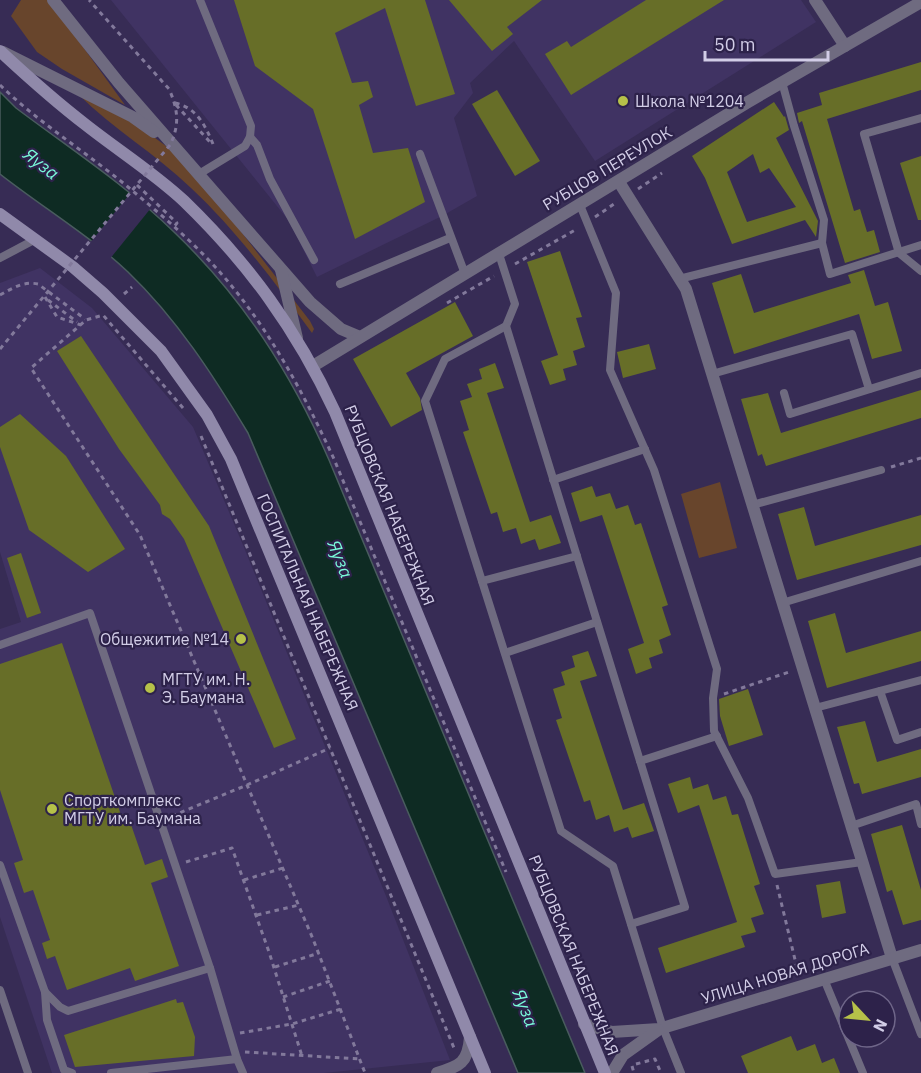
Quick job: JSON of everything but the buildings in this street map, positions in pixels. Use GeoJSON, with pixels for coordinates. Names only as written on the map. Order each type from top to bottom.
{"type":"FeatureCollection","features":[{"type":"Feature","properties":{"kind":"main road","name":"РУБЦОВСКАЯ НАБЕРЕЖНАЯ"},"geometry":{"type":"LineString","coordinates":[[0,50],[27,76],[87,126],[144,168],[183,201],[232,251],[257,281],[313,366],[335,412],[605,1073]]}},
{"type":"Feature","properties":{"kind":"main road","name":"ГОСПИТАЛЬНАЯ НАБЕРЕЖНАЯ"},"geometry":{"type":"LineString","coordinates":[[0,214],[73,267],[103,293],[161,351],[207,415],[231,459],[485,1073]]}},
{"type":"Feature","properties":{"kind":"street"},"geometry":{"type":"LineString","coordinates":[[54,0],[119,83],[310,302],[341,329],[360,337]]}},
{"type":"Feature","properties":{"kind":"street"},"geometry":{"type":"LineString","coordinates":[[815,0],[844,46]]}},
{"type":"Feature","properties":{"kind":"street","name":"РУБЦОВ ПЕРЕУЛОК"},"geometry":{"type":"LineString","coordinates":[[313,366],[782,82],[921,2]]}},
{"type":"Feature","properties":{"kind":"street"},"geometry":{"type":"LineString","coordinates":[[0,50],[133,117],[181,154]]}},
{"type":"Feature","properties":{"kind":"street"},"geometry":{"type":"LineString","coordinates":[[619,182],[686,289],[892,958]]}},
{"type":"Feature","properties":{"kind":"street"},"geometry":{"type":"LineString","coordinates":[[281,269],[297,339]]}},
{"type":"Feature","properties":{"kind":"street","name":"УЛИЦА НОВАЯ ДОРОГА"},"geometry":{"type":"LineString","coordinates":[[584,1024],[612,1032],[661,1028],[921,950]]}},
{"type":"Feature","properties":{"kind":"street","name":"УЛИЦА НОВАЯ ДОРОГА"},"geometry":{"type":"LineString","coordinates":[[612,1073],[623,1055],[661,1028]]}},
{"type":"Feature","properties":{"kind":"street"},"geometry":{"type":"LineString","coordinates":[[437,1073],[457,1067],[464,1060],[468,1054],[470,1037]]}},
{"type":"Feature","properties":{"kind":"lane"},"geometry":{"type":"LineString","coordinates":[[199,174],[245,146],[250,137],[250,126],[201,0]]}},
{"type":"Feature","properties":{"kind":"lane"},"geometry":{"type":"LineString","coordinates":[[782,82],[824,220],[822,243],[830,274],[921,245]]}},
{"type":"Feature","properties":{"kind":"lane"},"geometry":{"type":"LineString","coordinates":[[921,118],[864,134],[899,253],[921,271]]}},
{"type":"Feature","properties":{"kind":"lane"},"geometry":{"type":"LineString","coordinates":[[250,137],[256,144],[270,179],[314,260]]}},
{"type":"Feature","properties":{"kind":"lane"},"geometry":{"type":"LineString","coordinates":[[420,154],[465,274]]}},
{"type":"Feature","properties":{"kind":"lane"},"geometry":{"type":"LineString","coordinates":[[580,205],[616,293],[610,370],[654,470],[717,669],[713,698],[714,731],[748,798],[775,874],[862,862]]}},
{"type":"Feature","properties":{"kind":"lane"},"geometry":{"type":"LineString","coordinates":[[340,284],[450,238]]}},
{"type":"Feature","properties":{"kind":"lane"},"geometry":{"type":"LineString","coordinates":[[0,258],[34,240]]}},
{"type":"Feature","properties":{"kind":"lane"},"geometry":{"type":"LineString","coordinates":[[679,279],[822,243]]}},
{"type":"Feature","properties":{"kind":"lane"},"geometry":{"type":"LineString","coordinates":[[499,254],[515,304],[506,326],[685,907],[631,924]]}},
{"type":"Feature","properties":{"kind":"lane"},"geometry":{"type":"LineString","coordinates":[[506,326],[445,359],[425,402],[561,831],[613,866],[661,1028],[681,1073]]}},
{"type":"Feature","properties":{"kind":"lane"},"geometry":{"type":"LineString","coordinates":[[712,374],[852,334],[869,389]]}},
{"type":"Feature","properties":{"kind":"lane"},"geometry":{"type":"LineString","coordinates":[[784,393],[790,414],[921,372]]}},
{"type":"Feature","properties":{"kind":"lane"},"geometry":{"type":"LineString","coordinates":[[553,480],[645,449]]}},
{"type":"Feature","properties":{"kind":"lane"},"geometry":{"type":"LineString","coordinates":[[752,505],[881,470]]}},
{"type":"Feature","properties":{"kind":"lane"},"geometry":{"type":"LineString","coordinates":[[482,581],[577,556]]}},
{"type":"Feature","properties":{"kind":"lane"},"geometry":{"type":"LineString","coordinates":[[782,603],[921,561]]}},
{"type":"Feature","properties":{"kind":"lane"},"geometry":{"type":"LineString","coordinates":[[0,645],[90,613],[210,968],[243,1073]]}},
{"type":"Feature","properties":{"kind":"lane"},"geometry":{"type":"LineString","coordinates":[[504,653],[597,622]]}},
{"type":"Feature","properties":{"kind":"lane"},"geometry":{"type":"LineString","coordinates":[[815,708],[921,680]]}},
{"type":"Feature","properties":{"kind":"lane"},"geometry":{"type":"LineString","coordinates":[[880,691],[897,740],[921,732]]}},
{"type":"Feature","properties":{"kind":"lane"},"geometry":{"type":"LineString","coordinates":[[640,761],[717,736]]}},
{"type":"Feature","properties":{"kind":"lane"},"geometry":{"type":"LineString","coordinates":[[851,826],[916,804],[921,824]]}},
{"type":"Feature","properties":{"kind":"lane"},"geometry":{"type":"LineString","coordinates":[[0,865],[45,992],[47,1020],[64,1070],[72,1073]]}},
{"type":"Feature","properties":{"kind":"lane"},"geometry":{"type":"LineString","coordinates":[[892,958],[921,1034]]}},
{"type":"Feature","properties":{"kind":"lane"},"geometry":{"type":"LineString","coordinates":[[45,992],[60,1007],[68,1011],[210,968]]}},
{"type":"Feature","properties":{"kind":"lane"},"geometry":{"type":"LineString","coordinates":[[824,979],[863,1073]]}},
{"type":"Feature","properties":{"kind":"lane"},"geometry":{"type":"LineString","coordinates":[[0,990],[28,1073]]}},
{"type":"Feature","properties":{"kind":"lane"},"geometry":{"type":"LineString","coordinates":[[111,1073],[236,1055]]}},
{"type":"Feature","properties":{"kind":"path"},"geometry":{"type":"LineString","coordinates":[[0,349],[170,145],[177,124],[175,104],[169,89],[89,0]]}},
{"type":"Feature","properties":{"kind":"path"},"geometry":{"type":"LineString","coordinates":[[0,85],[19,103],[127,186],[174,227],[217,269],[250,310],[279,353],[312,412],[334,459],[510,882]]}},
{"type":"Feature","properties":{"kind":"path"},"geometry":{"type":"LineString","coordinates":[[175,104],[188,106],[206,126],[213,144],[198,128],[175,104]]}},
{"type":"Feature","properties":{"kind":"path"},"geometry":{"type":"LineString","coordinates":[[137,184],[177,223],[174,227]]}},
{"type":"Feature","properties":{"kind":"path"},"geometry":{"type":"LineString","coordinates":[[0,296],[18,285],[38,284],[86,320]]}},
{"type":"Feature","properties":{"kind":"path"},"geometry":{"type":"LineString","coordinates":[[124,294],[132,286]]}},
{"type":"Feature","properties":{"kind":"path"},"geometry":{"type":"LineString","coordinates":[[45,297],[81,325]]}},
{"type":"Feature","properties":{"kind":"path"},"geometry":{"type":"LineString","coordinates":[[45,297],[57,316],[81,325]]}},
{"type":"Feature","properties":{"kind":"path"},"geometry":{"type":"LineString","coordinates":[[188,414],[103,315],[86,320],[31,368],[140,535],[299,905],[365,1073]]}},
{"type":"Feature","properties":{"kind":"path"},"geometry":{"type":"LineString","coordinates":[[200,434],[455,1050]]}},
{"type":"Feature","properties":{"kind":"path"},"geometry":{"type":"LineString","coordinates":[[881,470],[921,458]]}},
{"type":"Feature","properties":{"kind":"path"},"geometry":{"type":"LineString","coordinates":[[713,698],[802,668]]}},
{"type":"Feature","properties":{"kind":"path"},"geometry":{"type":"LineString","coordinates":[[160,820],[330,748]]}},
{"type":"Feature","properties":{"kind":"path"},"geometry":{"type":"LineString","coordinates":[[176,866],[232,848],[274,967],[302,1056]]}},
{"type":"Feature","properties":{"kind":"path"},"geometry":{"type":"LineString","coordinates":[[244,880],[283,868]]}},
{"type":"Feature","properties":{"kind":"path"},"geometry":{"type":"LineString","coordinates":[[775,874],[802,986]]}},
{"type":"Feature","properties":{"kind":"path"},"geometry":{"type":"LineString","coordinates":[[256,915],[299,905]]}},
{"type":"Feature","properties":{"kind":"path"},"geometry":{"type":"LineString","coordinates":[[274,967],[319,953]]}},
{"type":"Feature","properties":{"kind":"path"},"geometry":{"type":"LineString","coordinates":[[283,997],[330,981]]}},
{"type":"Feature","properties":{"kind":"path"},"geometry":{"type":"LineString","coordinates":[[230,1034],[292,1024],[341,1009]]}},
{"type":"Feature","properties":{"kind":"path"},"geometry":{"type":"LineString","coordinates":[[236,1055],[360,1059]]}},
{"type":"Feature","properties":{"kind":"path"},"geometry":{"type":"LineString","coordinates":[[634,1073],[631,1065],[655,1059],[661,1073]]}},
{"type":"Feature","properties":{"kind":"shaded area"},"geometry":{"type":"Polygon","coordinates":[[[21,0],[49,0],[125,105],[37,52],[11,16],[21,0]]]}},
{"type":"Feature","properties":{"kind":"shaded area"},"geometry":{"type":"Polygon","coordinates":[[[111,0],[801,0],[816,22],[595,161],[514,41],[470,83],[473,93],[454,118],[477,196],[442,216],[317,277],[289,221],[111,0]]]}},
{"type":"Feature","properties":{"kind":"shaded area"},"geometry":{"type":"Polygon","coordinates":[[[78,94],[135,123],[182,158],[310,321],[314,329],[312,333],[255,258],[208,205],[164,164],[91,107],[78,94]]]}},
{"type":"Feature","properties":{"kind":"shaded area","name":"МГТУ им. Н. Э. Баумана"},"geometry":{"type":"Polygon","coordinates":[[[40,268],[92,308],[193,427],[386,896],[450,1060],[324,1073],[52,1073],[0,917],[0,629],[21,622],[0,552],[0,283],[40,268]]]}},
{"type":"Feature","properties":{"kind":"shaded area"},"geometry":{"type":"Polygon","coordinates":[[[720,482],[737,548],[699,558],[681,494],[720,482]]]}},
{"type":"Feature","properties":{"kind":"water","name":"Яуза"},"geometry":{"type":"Polygon","coordinates":[[[0,92],[16,108],[137,198],[174,232],[222,283],[263,338],[281,367],[329,460],[585,1073],[518,1073],[248,433],[193,348],[146,290],[97,246],[0,174],[0,92]]]}},
{"type":"Feature","properties":{"kind":"pier"},"geometry":{"type":"Polygon","coordinates":[[[132,191],[151,208],[109,260],[89,244],[132,191]]]}},
{"type":"Feature","properties":{"kind":"place","name":"Школа №1204"},"geometry":{"type":"Point","coordinates":[623,101]}},
{"type":"Feature","properties":{"kind":"place","name":"Общежитие №14"},"geometry":{"type":"Point","coordinates":[241,639]}},
{"type":"Feature","properties":{"kind":"place","name":"МГТУ им. Н. Э. Баумана"},"geometry":{"type":"Point","coordinates":[150,688]}},
{"type":"Feature","properties":{"kind":"place","name":"Спорткомплекс МГТУ им. Баумана"},"geometry":{"type":"Point","coordinates":[52,809]}}]}
